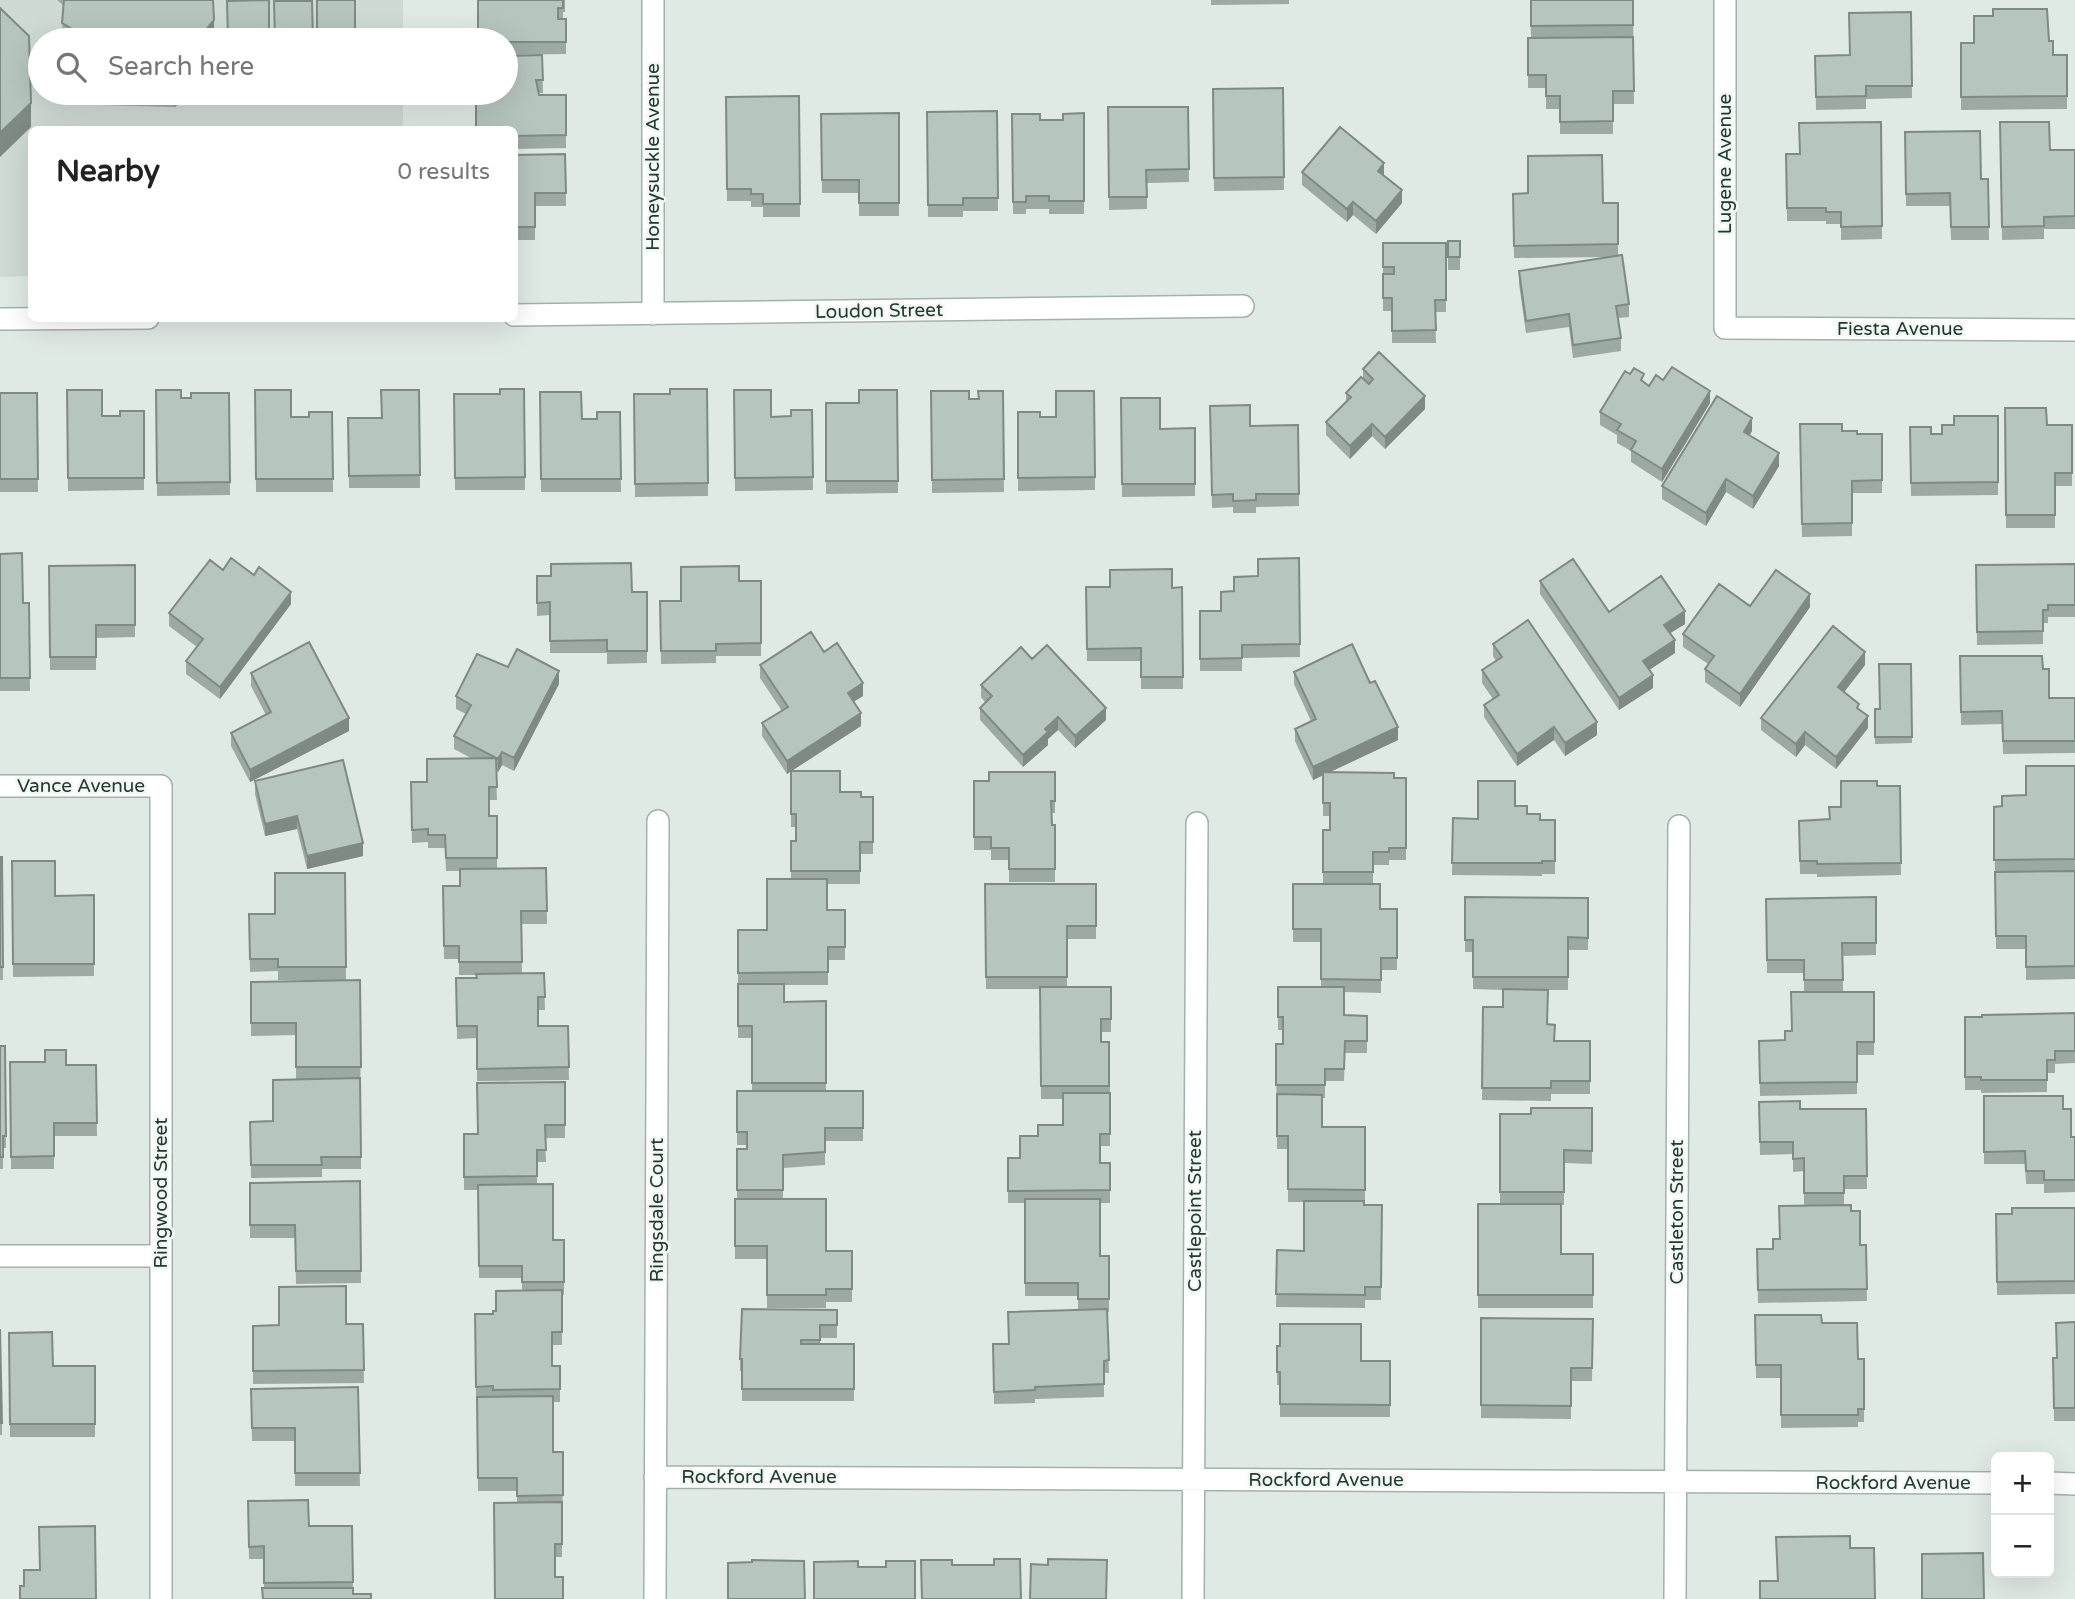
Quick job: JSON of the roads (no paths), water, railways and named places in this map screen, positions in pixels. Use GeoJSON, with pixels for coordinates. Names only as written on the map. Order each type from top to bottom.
{"type":"FeatureCollection","features":[{"type":"Feature","properties":{"kind":"street","name":"Honeysuckle Avenue"},"geometry":{"type":"LineString","coordinates":[[653,0],[653,314]]}},
{"type":"Feature","properties":{"kind":"street","name":"Lugene Avenue"},"geometry":{"type":"LineString","coordinates":[[1726,0],[1726,328]]}},
{"type":"Feature","properties":{"kind":"street","name":"Loudon Street"},"geometry":{"type":"LineString","coordinates":[[518,316],[1243,306]]}},
{"type":"Feature","properties":{"kind":"street"},"geometry":{"type":"LineString","coordinates":[[0,319],[28,319]]}},
{"type":"Feature","properties":{"kind":"street","name":"Fiesta Avenue"},"geometry":{"type":"LineString","coordinates":[[1726,328],[2075,330]]}},
{"type":"Feature","properties":{"kind":"street","name":"Vance Avenue"},"geometry":{"type":"LineString","coordinates":[[0,786],[161,786]]}},
{"type":"Feature","properties":{"kind":"street","name":"Ringwood Street"},"geometry":{"type":"LineString","coordinates":[[161,786],[161,1599]]}},
{"type":"Feature","properties":{"kind":"street","name":"Ringsdale Court"},"geometry":{"type":"LineString","coordinates":[[656,1599],[658,821]]}},
{"type":"Feature","properties":{"kind":"street","name":"Castlepoint Street"},"geometry":{"type":"LineString","coordinates":[[1193,1599],[1197,823]]}},
{"type":"Feature","properties":{"kind":"street","name":"Castleton Street"},"geometry":{"type":"LineString","coordinates":[[1675,1599],[1679,826]]}},
{"type":"Feature","properties":{"kind":"street"},"geometry":{"type":"LineString","coordinates":[[0,1255],[161,1255]]}},
{"type":"Feature","properties":{"kind":"street","name":"Rockford Avenue"},"geometry":{"type":"LineString","coordinates":[[655,1477],[1991,1483]]}},
{"type":"Feature","properties":{"kind":"street"},"geometry":{"type":"LineString","coordinates":[[2054,1483],[2075,1483]]}}]}
